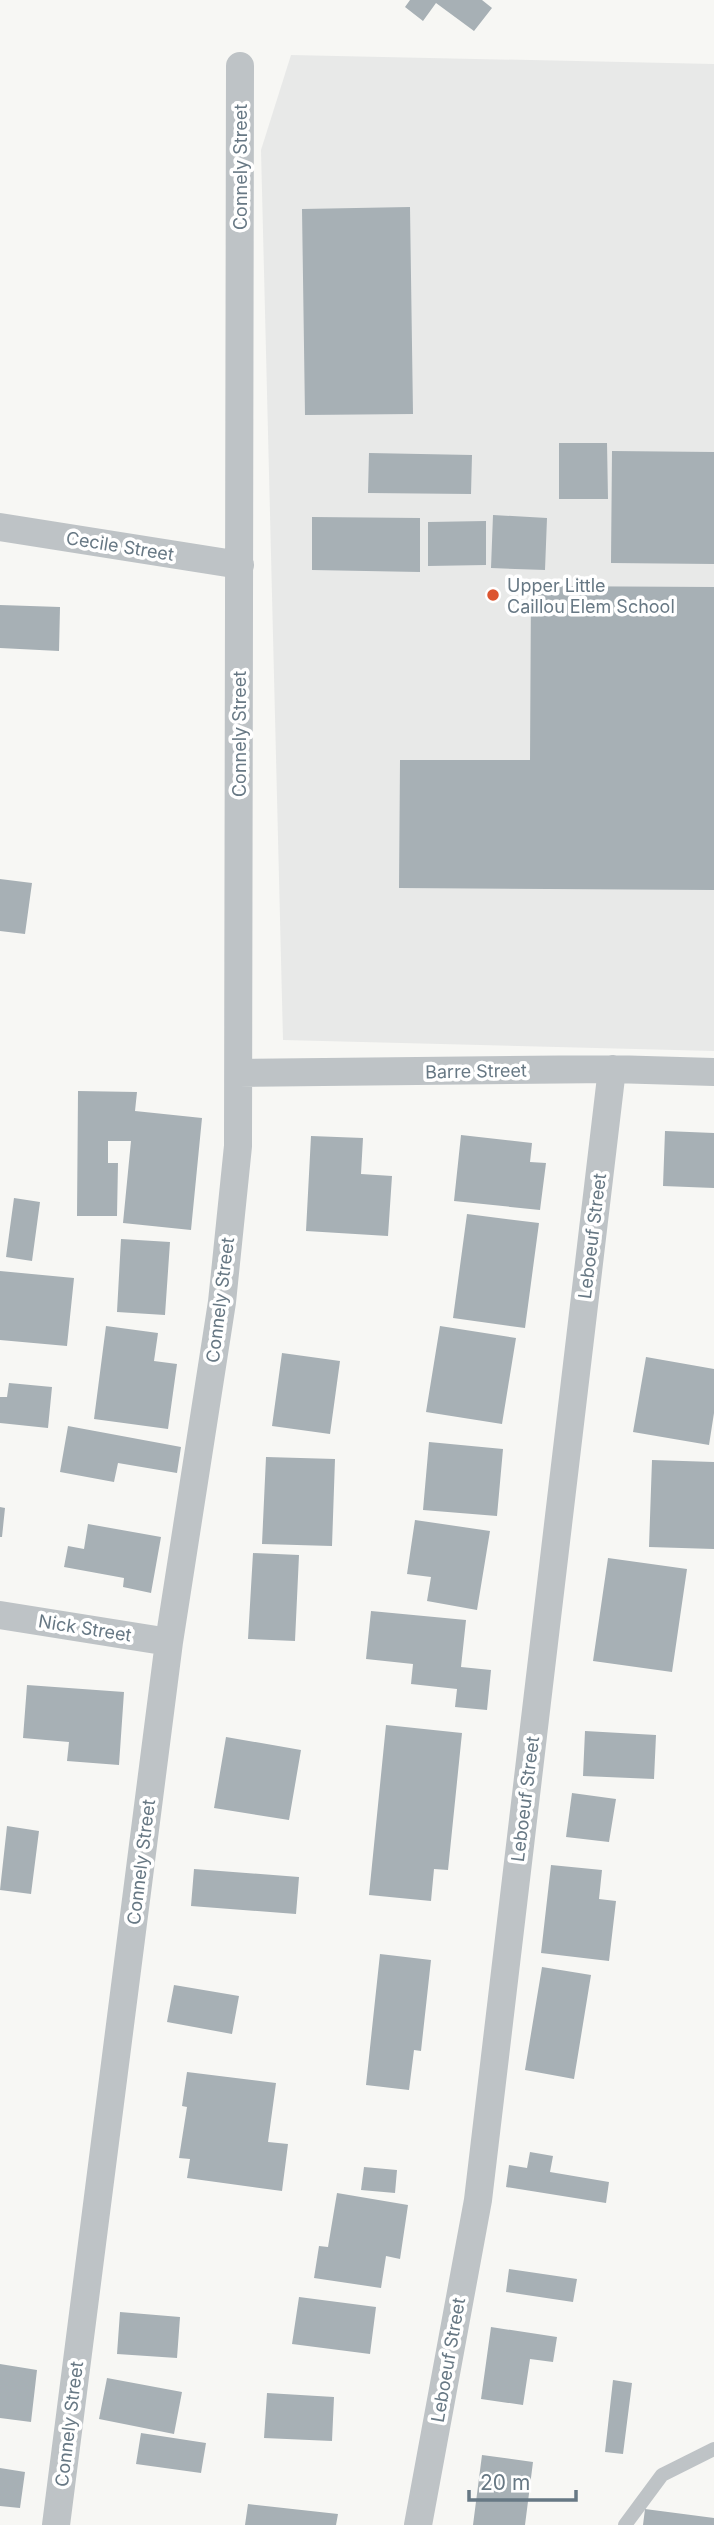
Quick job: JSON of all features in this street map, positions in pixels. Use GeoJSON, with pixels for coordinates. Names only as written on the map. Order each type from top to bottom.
{"type":"FeatureCollection","features":[{"type":"Feature","properties":{"kind":"street","name":"Connely Street"},"geometry":{"type":"LineString","coordinates":[[56,2525],[169,1642],[222,1302],[238,1146],[240,66]]}},
{"type":"Feature","properties":{"kind":"street","name":"Cecile Street"},"geometry":{"type":"LineString","coordinates":[[0,527],[240,565]]}},
{"type":"Feature","properties":{"kind":"street","name":"Barre Street"},"geometry":{"type":"LineString","coordinates":[[239,1073],[611,1069],[714,1072]]}},
{"type":"Feature","properties":{"kind":"street","name":"Leboeuf Street"},"geometry":{"type":"LineString","coordinates":[[418,2525],[478,2200],[611,1069]]}},
{"type":"Feature","properties":{"kind":"street","name":"Nick Street"},"geometry":{"type":"LineString","coordinates":[[0,1615],[169,1642]]}},
{"type":"Feature","properties":{"kind":"lane"},"geometry":{"type":"LineString","coordinates":[[625,2525],[662,2475],[714,2449]]}},
{"type":"Feature","properties":{"kind":"shaded area","name":"Upper Little Caillou Elem School"},"geometry":{"type":"Polygon","coordinates":[[[291,55],[714,64],[714,1051],[283,1040],[261,150],[291,55]]]}},
{"type":"Feature","properties":{"kind":"building"},"geometry":{"type":"Polygon","coordinates":[[[410,0],[482,0],[492,8],[474,31],[436,3],[423,21],[405,7],[410,0]]]}},
{"type":"Feature","properties":{"kind":"building"},"geometry":{"type":"Polygon","coordinates":[[[410,207],[413,414],[305,415],[302,209],[410,207]]]}},
{"type":"Feature","properties":{"kind":"building"},"geometry":{"type":"Polygon","coordinates":[[[559,443],[607,443],[608,499],[559,499],[559,443]]]}},
{"type":"Feature","properties":{"kind":"building"},"geometry":{"type":"Polygon","coordinates":[[[612,451],[714,452],[714,564],[611,563],[612,451]]]}},
{"type":"Feature","properties":{"kind":"building"},"geometry":{"type":"Polygon","coordinates":[[[369,453],[472,455],[471,494],[368,493],[369,453]]]}},
{"type":"Feature","properties":{"kind":"building"},"geometry":{"type":"Polygon","coordinates":[[[493,515],[547,518],[545,570],[491,568],[493,515]]]}},
{"type":"Feature","properties":{"kind":"building"},"geometry":{"type":"Polygon","coordinates":[[[312,517],[420,518],[420,572],[312,570],[312,517]]]}},
{"type":"Feature","properties":{"kind":"building"},"geometry":{"type":"Polygon","coordinates":[[[486,521],[486,565],[428,566],[428,522],[486,521]]]}},
{"type":"Feature","properties":{"kind":"building"},"geometry":{"type":"Polygon","coordinates":[[[531,586],[714,587],[714,890],[399,888],[400,760],[530,760],[531,586]]]}},
{"type":"Feature","properties":{"kind":"building"},"geometry":{"type":"Polygon","coordinates":[[[0,605],[60,607],[59,651],[0,648],[0,605]]]}},
{"type":"Feature","properties":{"kind":"building"},"geometry":{"type":"Polygon","coordinates":[[[0,879],[32,883],[25,934],[0,931],[0,879]]]}},
{"type":"Feature","properties":{"kind":"building"},"geometry":{"type":"Polygon","coordinates":[[[78,1091],[137,1092],[135,1111],[202,1118],[191,1230],[123,1223],[131,1141],[108,1141],[108,1163],[118,1163],[117,1216],[77,1216],[78,1091]]]}},
{"type":"Feature","properties":{"kind":"building"},"geometry":{"type":"Polygon","coordinates":[[[665,1131],[714,1133],[714,1188],[663,1186],[665,1131]]]}},
{"type":"Feature","properties":{"kind":"building"},"geometry":{"type":"Polygon","coordinates":[[[461,1135],[532,1143],[530,1162],[546,1163],[540,1210],[454,1201],[461,1135]]]}},
{"type":"Feature","properties":{"kind":"building"},"geometry":{"type":"Polygon","coordinates":[[[311,1136],[363,1138],[361,1174],[392,1176],[388,1236],[306,1231],[311,1136]]]}},
{"type":"Feature","properties":{"kind":"building"},"geometry":{"type":"Polygon","coordinates":[[[14,1198],[40,1202],[32,1261],[6,1257],[14,1198]]]}},
{"type":"Feature","properties":{"kind":"building"},"geometry":{"type":"Polygon","coordinates":[[[467,1214],[539,1223],[525,1328],[453,1318],[467,1214]]]}},
{"type":"Feature","properties":{"kind":"building"},"geometry":{"type":"Polygon","coordinates":[[[121,1239],[170,1242],[165,1315],[117,1312],[121,1239]]]}},
{"type":"Feature","properties":{"kind":"building"},"geometry":{"type":"Polygon","coordinates":[[[0,1271],[74,1278],[67,1346],[0,1340],[0,1271]]]}},
{"type":"Feature","properties":{"kind":"building"},"geometry":{"type":"Polygon","coordinates":[[[106,1326],[158,1333],[154,1361],[177,1364],[168,1429],[94,1419],[106,1326]]]}},
{"type":"Feature","properties":{"kind":"building"},"geometry":{"type":"Polygon","coordinates":[[[440,1326],[516,1338],[502,1424],[426,1412],[440,1326]]]}},
{"type":"Feature","properties":{"kind":"building"},"geometry":{"type":"Polygon","coordinates":[[[282,1353],[340,1361],[330,1434],[272,1426],[282,1353]]]}},
{"type":"Feature","properties":{"kind":"building"},"geometry":{"type":"Polygon","coordinates":[[[646,1357],[714,1369],[714,1413],[709,1445],[633,1432],[646,1357]]]}},
{"type":"Feature","properties":{"kind":"building"},"geometry":{"type":"Polygon","coordinates":[[[9,1383],[52,1387],[48,1428],[0,1423],[0,1397],[7,1397],[9,1383]]]}},
{"type":"Feature","properties":{"kind":"building"},"geometry":{"type":"Polygon","coordinates":[[[68,1426],[181,1447],[177,1473],[118,1463],[114,1482],[60,1472],[68,1426]]]}},
{"type":"Feature","properties":{"kind":"building"},"geometry":{"type":"Polygon","coordinates":[[[429,1442],[503,1449],[497,1516],[423,1510],[429,1442]]]}},
{"type":"Feature","properties":{"kind":"building"},"geometry":{"type":"Polygon","coordinates":[[[266,1457],[335,1459],[332,1546],[262,1544],[266,1457]]]}},
{"type":"Feature","properties":{"kind":"building"},"geometry":{"type":"Polygon","coordinates":[[[652,1460],[714,1462],[714,1549],[649,1547],[652,1460]]]}},
{"type":"Feature","properties":{"kind":"building"},"geometry":{"type":"Polygon","coordinates":[[[0,1507],[5,1508],[2,1537],[0,1537],[0,1507]]]}},
{"type":"Feature","properties":{"kind":"building"},"geometry":{"type":"Polygon","coordinates":[[[415,1520],[490,1531],[477,1610],[427,1601],[431,1577],[407,1574],[415,1520]]]}},
{"type":"Feature","properties":{"kind":"building"},"geometry":{"type":"Polygon","coordinates":[[[88,1524],[161,1537],[151,1593],[123,1587],[124,1578],[64,1567],[68,1546],[84,1549],[88,1524]]]}},
{"type":"Feature","properties":{"kind":"building"},"geometry":{"type":"Polygon","coordinates":[[[253,1553],[299,1555],[295,1641],[248,1639],[253,1553]]]}},
{"type":"Feature","properties":{"kind":"building"},"geometry":{"type":"Polygon","coordinates":[[[608,1558],[687,1569],[672,1672],[593,1661],[608,1558]]]}},
{"type":"Feature","properties":{"kind":"building"},"geometry":{"type":"Polygon","coordinates":[[[371,1611],[466,1620],[461,1667],[491,1670],[487,1710],[455,1707],[457,1689],[411,1684],[413,1664],[366,1659],[371,1611]]]}},
{"type":"Feature","properties":{"kind":"building"},"geometry":{"type":"Polygon","coordinates":[[[27,1685],[124,1692],[119,1765],[67,1761],[69,1742],[23,1738],[27,1685]]]}},
{"type":"Feature","properties":{"kind":"building"},"geometry":{"type":"Polygon","coordinates":[[[386,1725],[462,1733],[448,1870],[434,1869],[431,1901],[369,1895],[386,1725]]]}},
{"type":"Feature","properties":{"kind":"building"},"geometry":{"type":"Polygon","coordinates":[[[585,1731],[656,1735],[654,1779],[583,1776],[585,1731]]]}},
{"type":"Feature","properties":{"kind":"building"},"geometry":{"type":"Polygon","coordinates":[[[226,1737],[301,1750],[289,1820],[214,1808],[226,1737]]]}},
{"type":"Feature","properties":{"kind":"building"},"geometry":{"type":"Polygon","coordinates":[[[572,1793],[616,1799],[609,1842],[566,1837],[572,1793]]]}},
{"type":"Feature","properties":{"kind":"building"},"geometry":{"type":"Polygon","coordinates":[[[7,1826],[39,1831],[31,1894],[0,1890],[7,1826]]]}},
{"type":"Feature","properties":{"kind":"building"},"geometry":{"type":"Polygon","coordinates":[[[551,1865],[602,1870],[599,1899],[616,1901],[609,1961],[541,1953],[551,1865]]]}},
{"type":"Feature","properties":{"kind":"building"},"geometry":{"type":"Polygon","coordinates":[[[194,1869],[299,1877],[296,1914],[191,1906],[194,1869]]]}},
{"type":"Feature","properties":{"kind":"building"},"geometry":{"type":"Polygon","coordinates":[[[380,1954],[431,1960],[421,2051],[414,2050],[409,2090],[366,2085],[380,1954]]]}},
{"type":"Feature","properties":{"kind":"building"},"geometry":{"type":"Polygon","coordinates":[[[542,1967],[591,1975],[574,2079],[525,2070],[542,1967]]]}},
{"type":"Feature","properties":{"kind":"building"},"geometry":{"type":"Polygon","coordinates":[[[174,1985],[239,1996],[232,2034],[167,2022],[174,1985]]]}},
{"type":"Feature","properties":{"kind":"building"},"geometry":{"type":"Polygon","coordinates":[[[187,2072],[276,2083],[268,2142],[288,2144],[282,2191],[187,2178],[190,2159],[179,2158],[187,2107],[182,2106],[187,2072]]]}},
{"type":"Feature","properties":{"kind":"building"},"geometry":{"type":"Polygon","coordinates":[[[530,2152],[553,2156],[550,2172],[609,2182],[606,2203],[506,2187],[509,2165],[527,2168],[530,2152]]]}},
{"type":"Feature","properties":{"kind":"building"},"geometry":{"type":"Polygon","coordinates":[[[364,2167],[397,2170],[395,2193],[361,2190],[364,2167]]]}},
{"type":"Feature","properties":{"kind":"building"},"geometry":{"type":"Polygon","coordinates":[[[337,2193],[408,2205],[400,2259],[386,2256],[381,2288],[314,2278],[319,2246],[328,2247],[337,2193]]]}},
{"type":"Feature","properties":{"kind":"building"},"geometry":{"type":"Polygon","coordinates":[[[509,2269],[577,2279],[573,2302],[506,2292],[509,2269]]]}},
{"type":"Feature","properties":{"kind":"building"},"geometry":{"type":"Polygon","coordinates":[[[299,2297],[376,2307],[370,2354],[292,2344],[299,2297]]]}},
{"type":"Feature","properties":{"kind":"building"},"geometry":{"type":"Polygon","coordinates":[[[120,2312],[180,2317],[177,2358],[117,2354],[120,2312]]]}},
{"type":"Feature","properties":{"kind":"building"},"geometry":{"type":"Polygon","coordinates":[[[491,2327],[557,2337],[553,2362],[530,2359],[523,2405],[481,2399],[491,2327]]]}},
{"type":"Feature","properties":{"kind":"building"},"geometry":{"type":"Polygon","coordinates":[[[0,2364],[37,2370],[31,2422],[0,2418],[0,2364]]]}},
{"type":"Feature","properties":{"kind":"building"},"geometry":{"type":"Polygon","coordinates":[[[107,2378],[182,2392],[174,2434],[99,2419],[107,2378]]]}},
{"type":"Feature","properties":{"kind":"building"},"geometry":{"type":"Polygon","coordinates":[[[613,2380],[632,2383],[623,2454],[605,2452],[613,2380]]]}},
{"type":"Feature","properties":{"kind":"building"},"geometry":{"type":"Polygon","coordinates":[[[267,2393],[334,2397],[332,2441],[264,2438],[267,2393]]]}},
{"type":"Feature","properties":{"kind":"building"},"geometry":{"type":"Polygon","coordinates":[[[141,2433],[206,2443],[201,2473],[136,2464],[141,2433]]]}},
{"type":"Feature","properties":{"kind":"building"},"geometry":{"type":"Polygon","coordinates":[[[482,2455],[533,2462],[525,2525],[473,2525],[482,2455]]]}},
{"type":"Feature","properties":{"kind":"building"},"geometry":{"type":"Polygon","coordinates":[[[0,2468],[25,2472],[20,2508],[0,2506],[0,2468]]]}},
{"type":"Feature","properties":{"kind":"building"},"geometry":{"type":"Polygon","coordinates":[[[248,2504],[338,2514],[336,2525],[245,2525],[248,2504]]]}},
{"type":"Feature","properties":{"kind":"building"},"geometry":{"type":"Polygon","coordinates":[[[645,2509],[714,2518],[714,2525],[643,2525],[645,2509]]]}},
{"type":"Feature","properties":{"kind":"place","name":"Upper Little Caillou Elem School"},"geometry":{"type":"Point","coordinates":[493,595]}}]}
